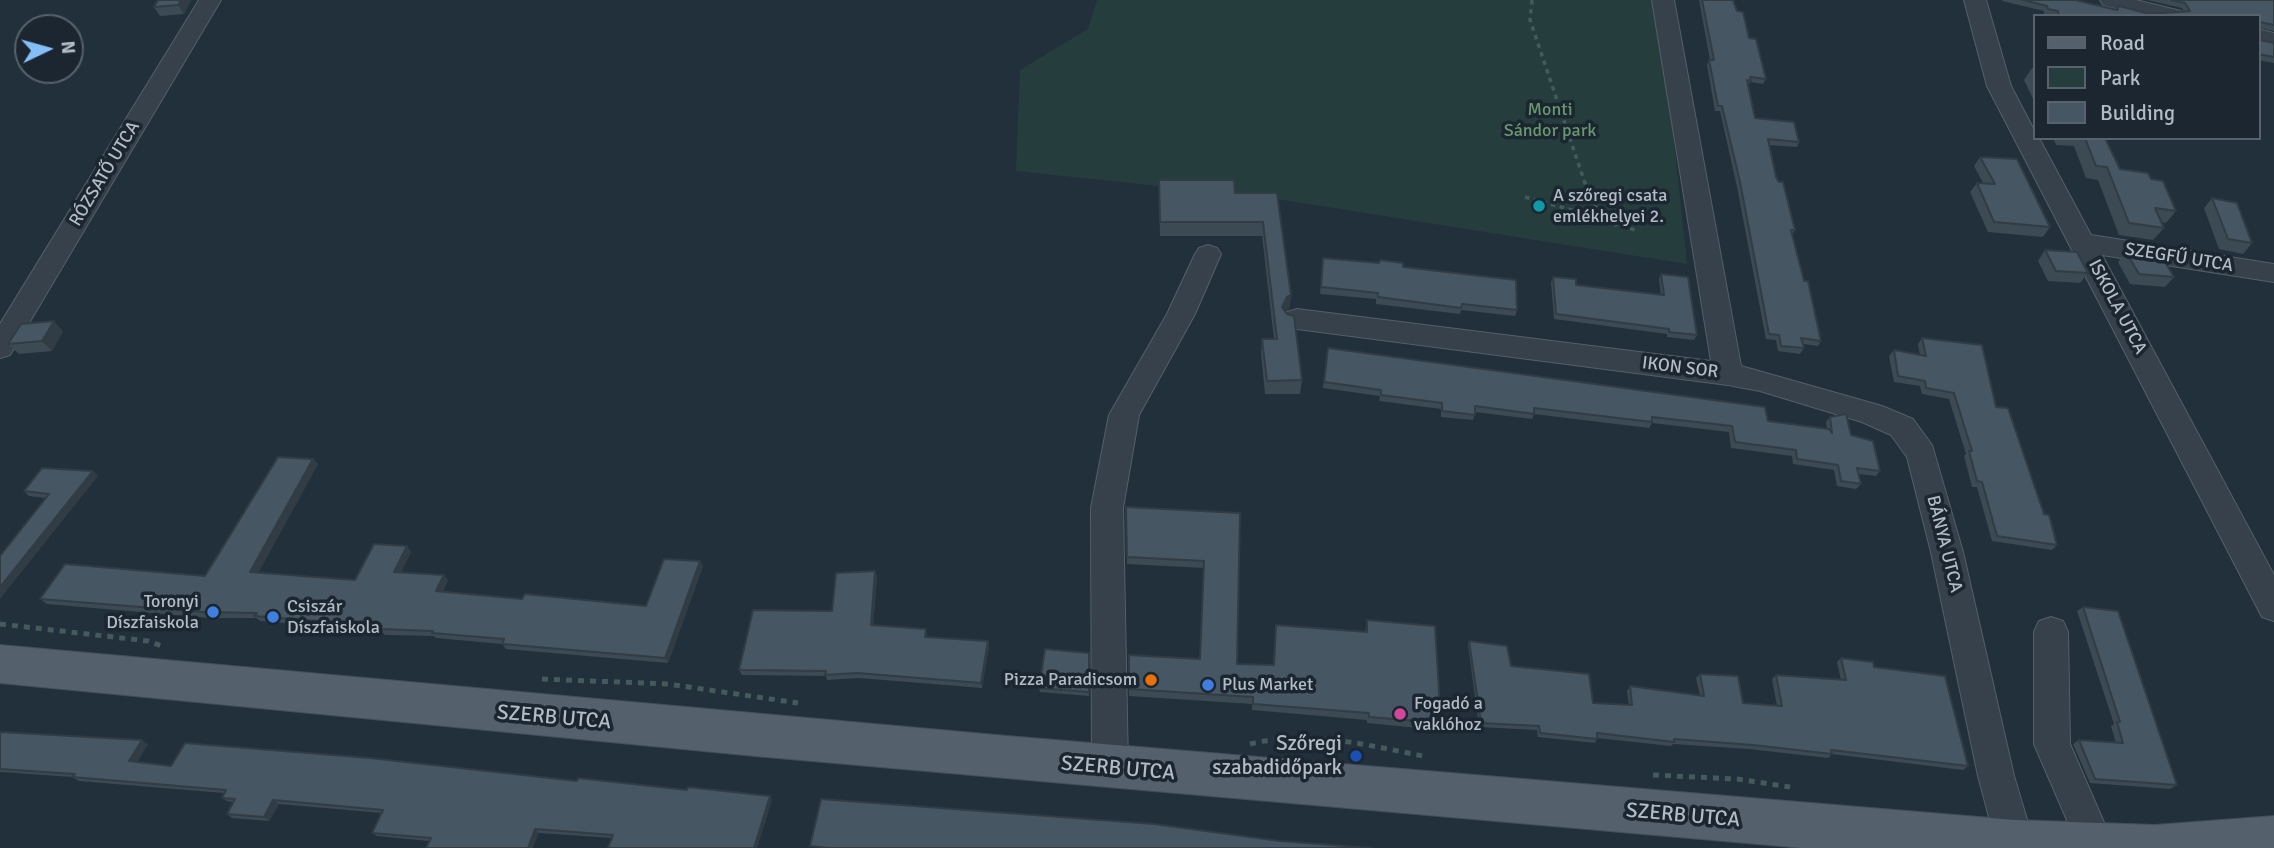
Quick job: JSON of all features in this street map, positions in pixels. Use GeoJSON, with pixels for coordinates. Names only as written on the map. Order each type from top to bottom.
{"type":"FeatureCollection","features":[{"type":"Feature","properties":{"kind":"main road","name":"SZERB UTCA"},"geometry":{"type":"LineString","coordinates":[[0,664],[474,711],[1110,768],[2015,843],[2155,848],[2252,843]]}},
{"type":"Feature","properties":{"kind":"street","name":"RÓZSATŐ UTCA"},"geometry":{"type":"LineString","coordinates":[[0,348],[210,0]]}},
{"type":"Feature","properties":{"kind":"street","name":"IKON SOR"},"geometry":{"type":"LineString","coordinates":[[1297,319],[1728,374],[1663,0]]}},
{"type":"Feature","properties":{"kind":"street","name":"ISKOLA UTCA"},"geometry":{"type":"LineString","coordinates":[[1975,0],[1999,86],[2274,607]]}},
{"type":"Feature","properties":{"kind":"street"},"geometry":{"type":"LineString","coordinates":[[2111,0],[2165,14]]}},
{"type":"Feature","properties":{"kind":"street","name":"SZEGFŰ UTCA"},"geometry":{"type":"LineString","coordinates":[[2083,243],[2274,273]]}},
{"type":"Feature","properties":{"kind":"street"},"geometry":{"type":"LineString","coordinates":[[1110,768],[1107,508],[1124,415],[1181,314],[1208,254]]}},
{"type":"Feature","properties":{"kind":"street","name":"BÁNYA UTCA"},"geometry":{"type":"LineString","coordinates":[[1728,374],[1760,380],[1872,414],[1902,427],[1921,453],[1947,552],[1996,776],[2015,843]]}},
{"type":"Feature","properties":{"kind":"street"},"geometry":{"type":"LineString","coordinates":[[2050,632],[2052,744],[2097,846]]}},
{"type":"Feature","properties":{"kind":"path"},"geometry":{"type":"LineString","coordinates":[[1532,0],[1530,20],[1592,204],[1617,226],[1636,230]]}},
{"type":"Feature","properties":{"kind":"path"},"geometry":{"type":"LineString","coordinates":[[1525,197],[1586,215]]}},
{"type":"Feature","properties":{"kind":"green space","name":"Monti Sándor park"},"geometry":{"type":"Polygon","coordinates":[[[1097,0],[1659,0],[1687,264],[1264,197],[1016,171],[1020,70],[1088,29],[1097,0]]]}},
{"type":"Feature","properties":{"kind":"building"},"geometry":{"type":"Polygon","coordinates":[[[158,0],[181,0],[178,5],[154,7],[158,0]]]}},
{"type":"Feature","properties":{"kind":"building"},"geometry":{"type":"Polygon","coordinates":[[[1702,0],[1733,0],[1737,11],[1743,12],[1749,38],[1756,39],[1766,79],[1750,77],[1751,81],[1747,80],[1755,118],[1794,122],[1799,142],[1768,139],[1776,177],[1779,182],[1783,182],[1795,230],[1791,230],[1804,281],[1808,281],[1821,341],[1801,338],[1804,348],[1781,346],[1779,335],[1769,334],[1740,182],[1722,106],[1718,106],[1709,60],[1714,60],[1702,0]]]}},
{"type":"Feature","properties":{"kind":"building"},"geometry":{"type":"Polygon","coordinates":[[[2023,0],[2075,0],[2117,10],[2119,6],[2150,14],[2059,14],[2058,11],[2048,9],[2047,6],[2023,0]]]}},
{"type":"Feature","properties":{"kind":"building"},"geometry":{"type":"Polygon","coordinates":[[[2171,0],[2274,0],[2274,25],[2260,22],[2260,14],[2150,14],[2190,11],[2185,3],[2171,0]]]}},
{"type":"Feature","properties":{"kind":"building"},"geometry":{"type":"Polygon","coordinates":[[[2260,40],[2274,43],[2274,57],[2260,54],[2260,40]]]}},
{"type":"Feature","properties":{"kind":"building"},"geometry":{"type":"Polygon","coordinates":[[[2086,140],[2106,140],[2120,169],[2148,173],[2151,179],[2163,181],[2176,211],[2155,208],[2164,228],[2129,223],[2107,167],[2096,166],[2086,140]]]}},
{"type":"Feature","properties":{"kind":"building"},"geometry":{"type":"Polygon","coordinates":[[[1980,157],[2017,159],[2050,227],[1994,222],[1977,183],[1995,184],[1980,157]]]}},
{"type":"Feature","properties":{"kind":"building"},"geometry":{"type":"Polygon","coordinates":[[[1159,180],[1234,180],[1235,193],[1277,193],[1291,295],[1282,307],[1287,314],[1294,316],[1302,380],[1267,381],[1262,339],[1277,339],[1263,222],[1160,222],[1159,180]]]}},
{"type":"Feature","properties":{"kind":"building"},"geometry":{"type":"Polygon","coordinates":[[[2212,198],[2237,203],[2252,243],[2228,239],[2212,198]]]}},
{"type":"Feature","properties":{"kind":"building"},"geometry":{"type":"Polygon","coordinates":[[[2045,250],[2077,252],[2088,273],[2056,271],[2045,250]]]}},
{"type":"Feature","properties":{"kind":"building"},"geometry":{"type":"Polygon","coordinates":[[[2126,252],[2161,255],[2174,277],[2139,274],[2126,252]]]}},
{"type":"Feature","properties":{"kind":"building"},"geometry":{"type":"Polygon","coordinates":[[[1323,258],[1379,263],[1380,260],[1403,263],[1403,267],[1516,280],[1517,310],[1462,304],[1461,308],[1378,297],[1378,293],[1321,287],[1323,258]]]}},
{"type":"Feature","properties":{"kind":"building"},"geometry":{"type":"Polygon","coordinates":[[[1661,274],[1688,277],[1697,335],[1556,314],[1553,277],[1576,279],[1576,285],[1664,295],[1661,274]]]}},
{"type":"Feature","properties":{"kind":"building"},"geometry":{"type":"Polygon","coordinates":[[[54,321],[42,341],[8,344],[21,324],[54,321]]]}},
{"type":"Feature","properties":{"kind":"building"},"geometry":{"type":"Polygon","coordinates":[[[1922,338],[1982,345],[1996,407],[2008,408],[2044,514],[2049,515],[2057,545],[1997,536],[1982,482],[1977,481],[1969,451],[1972,451],[1954,393],[1926,388],[1925,381],[1898,376],[1894,350],[1926,356],[1922,338]]]}},
{"type":"Feature","properties":{"kind":"building"},"geometry":{"type":"Polygon","coordinates":[[[1328,348],[1765,407],[1768,421],[1829,429],[1832,433],[1830,417],[1846,414],[1851,435],[1873,441],[1880,471],[1857,468],[1861,484],[1841,481],[1838,465],[1797,459],[1796,450],[1735,442],[1732,426],[1652,417],[1652,422],[1534,408],[1534,414],[1475,406],[1475,415],[1442,411],[1442,403],[1381,395],[1381,390],[1324,382],[1328,348]]]}},
{"type":"Feature","properties":{"kind":"building"},"geometry":{"type":"Polygon","coordinates":[[[278,457],[313,459],[250,572],[355,580],[374,544],[407,546],[394,572],[444,575],[436,591],[522,599],[525,594],[646,606],[664,559],[700,561],[665,658],[502,644],[504,639],[432,633],[433,631],[380,629],[382,626],[254,616],[257,613],[204,612],[40,599],[65,564],[205,576],[278,457]]]}},
{"type":"Feature","properties":{"kind":"building"},"geometry":{"type":"Polygon","coordinates":[[[42,468],[93,471],[0,587],[0,556],[49,494],[24,491],[42,468]]]}},
{"type":"Feature","properties":{"kind":"building"},"geometry":{"type":"Polygon","coordinates":[[[1126,507],[1240,513],[1237,664],[1274,665],[1276,625],[1367,632],[1367,620],[1435,626],[1441,723],[1369,717],[1369,713],[1253,704],[1253,697],[1129,689],[1129,655],[1200,659],[1204,561],[1127,557],[1126,507]]]}},
{"type":"Feature","properties":{"kind":"building"},"geometry":{"type":"Polygon","coordinates":[[[875,571],[871,625],[926,629],[925,637],[988,641],[981,683],[857,673],[825,675],[826,671],[739,670],[753,610],[832,611],[836,573],[875,571]]]}},
{"type":"Feature","properties":{"kind":"building"},"geometry":{"type":"Polygon","coordinates":[[[2083,607],[2118,611],[2177,785],[2095,779],[2079,740],[2123,743],[2117,722],[2120,722],[2083,607]]]}},
{"type":"Feature","properties":{"kind":"building"},"geometry":{"type":"Polygon","coordinates":[[[1469,641],[1507,646],[1511,666],[1589,674],[1593,703],[1632,705],[1630,686],[1704,696],[1700,674],[1738,676],[1743,703],[1782,706],[1776,675],[1846,680],[1841,658],[1873,662],[1874,667],[1945,676],[1968,766],[1831,750],[1832,754],[1674,739],[1674,742],[1597,733],[1597,739],[1540,733],[1539,726],[1481,723],[1469,641]]]}},
{"type":"Feature","properties":{"kind":"building"},"geometry":{"type":"Polygon","coordinates":[[[1045,649],[1089,653],[1089,692],[1039,688],[1045,649]]]}},
{"type":"Feature","properties":{"kind":"building"},"geometry":{"type":"Polygon","coordinates":[[[0,732],[142,740],[129,761],[171,766],[185,743],[370,758],[577,781],[578,778],[770,796],[754,848],[608,848],[613,835],[535,829],[528,848],[426,848],[431,838],[372,833],[383,810],[273,800],[264,817],[227,814],[235,799],[222,798],[226,790],[0,769],[0,732]]]}},
{"type":"Feature","properties":{"kind":"building"},"geometry":{"type":"Polygon","coordinates":[[[821,799],[1154,824],[1280,841],[1372,848],[810,846],[821,799]]]}},
{"type":"Feature","properties":{"kind":"place","name":"A szőregi csata emlékhelyei 2."},"geometry":{"type":"Point","coordinates":[1539,206]}},
{"type":"Feature","properties":{"kind":"place","name":"Toronyi Díszfaiskola"},"geometry":{"type":"Point","coordinates":[213,612]}},
{"type":"Feature","properties":{"kind":"place","name":"Csiszár Díszfaiskola"},"geometry":{"type":"Point","coordinates":[273,617]}},
{"type":"Feature","properties":{"kind":"place","name":"Pizza Paradicsom"},"geometry":{"type":"Point","coordinates":[1151,680]}},
{"type":"Feature","properties":{"kind":"place","name":"Plus Market"},"geometry":{"type":"Point","coordinates":[1208,685]}},
{"type":"Feature","properties":{"kind":"place","name":"Fogadó a vaklóhoz"},"geometry":{"type":"Point","coordinates":[1400,714]}},
{"type":"Feature","properties":{"kind":"place","name":"Szőregi szabadidőpark"},"geometry":{"type":"Point","coordinates":[1356,756]}}]}
